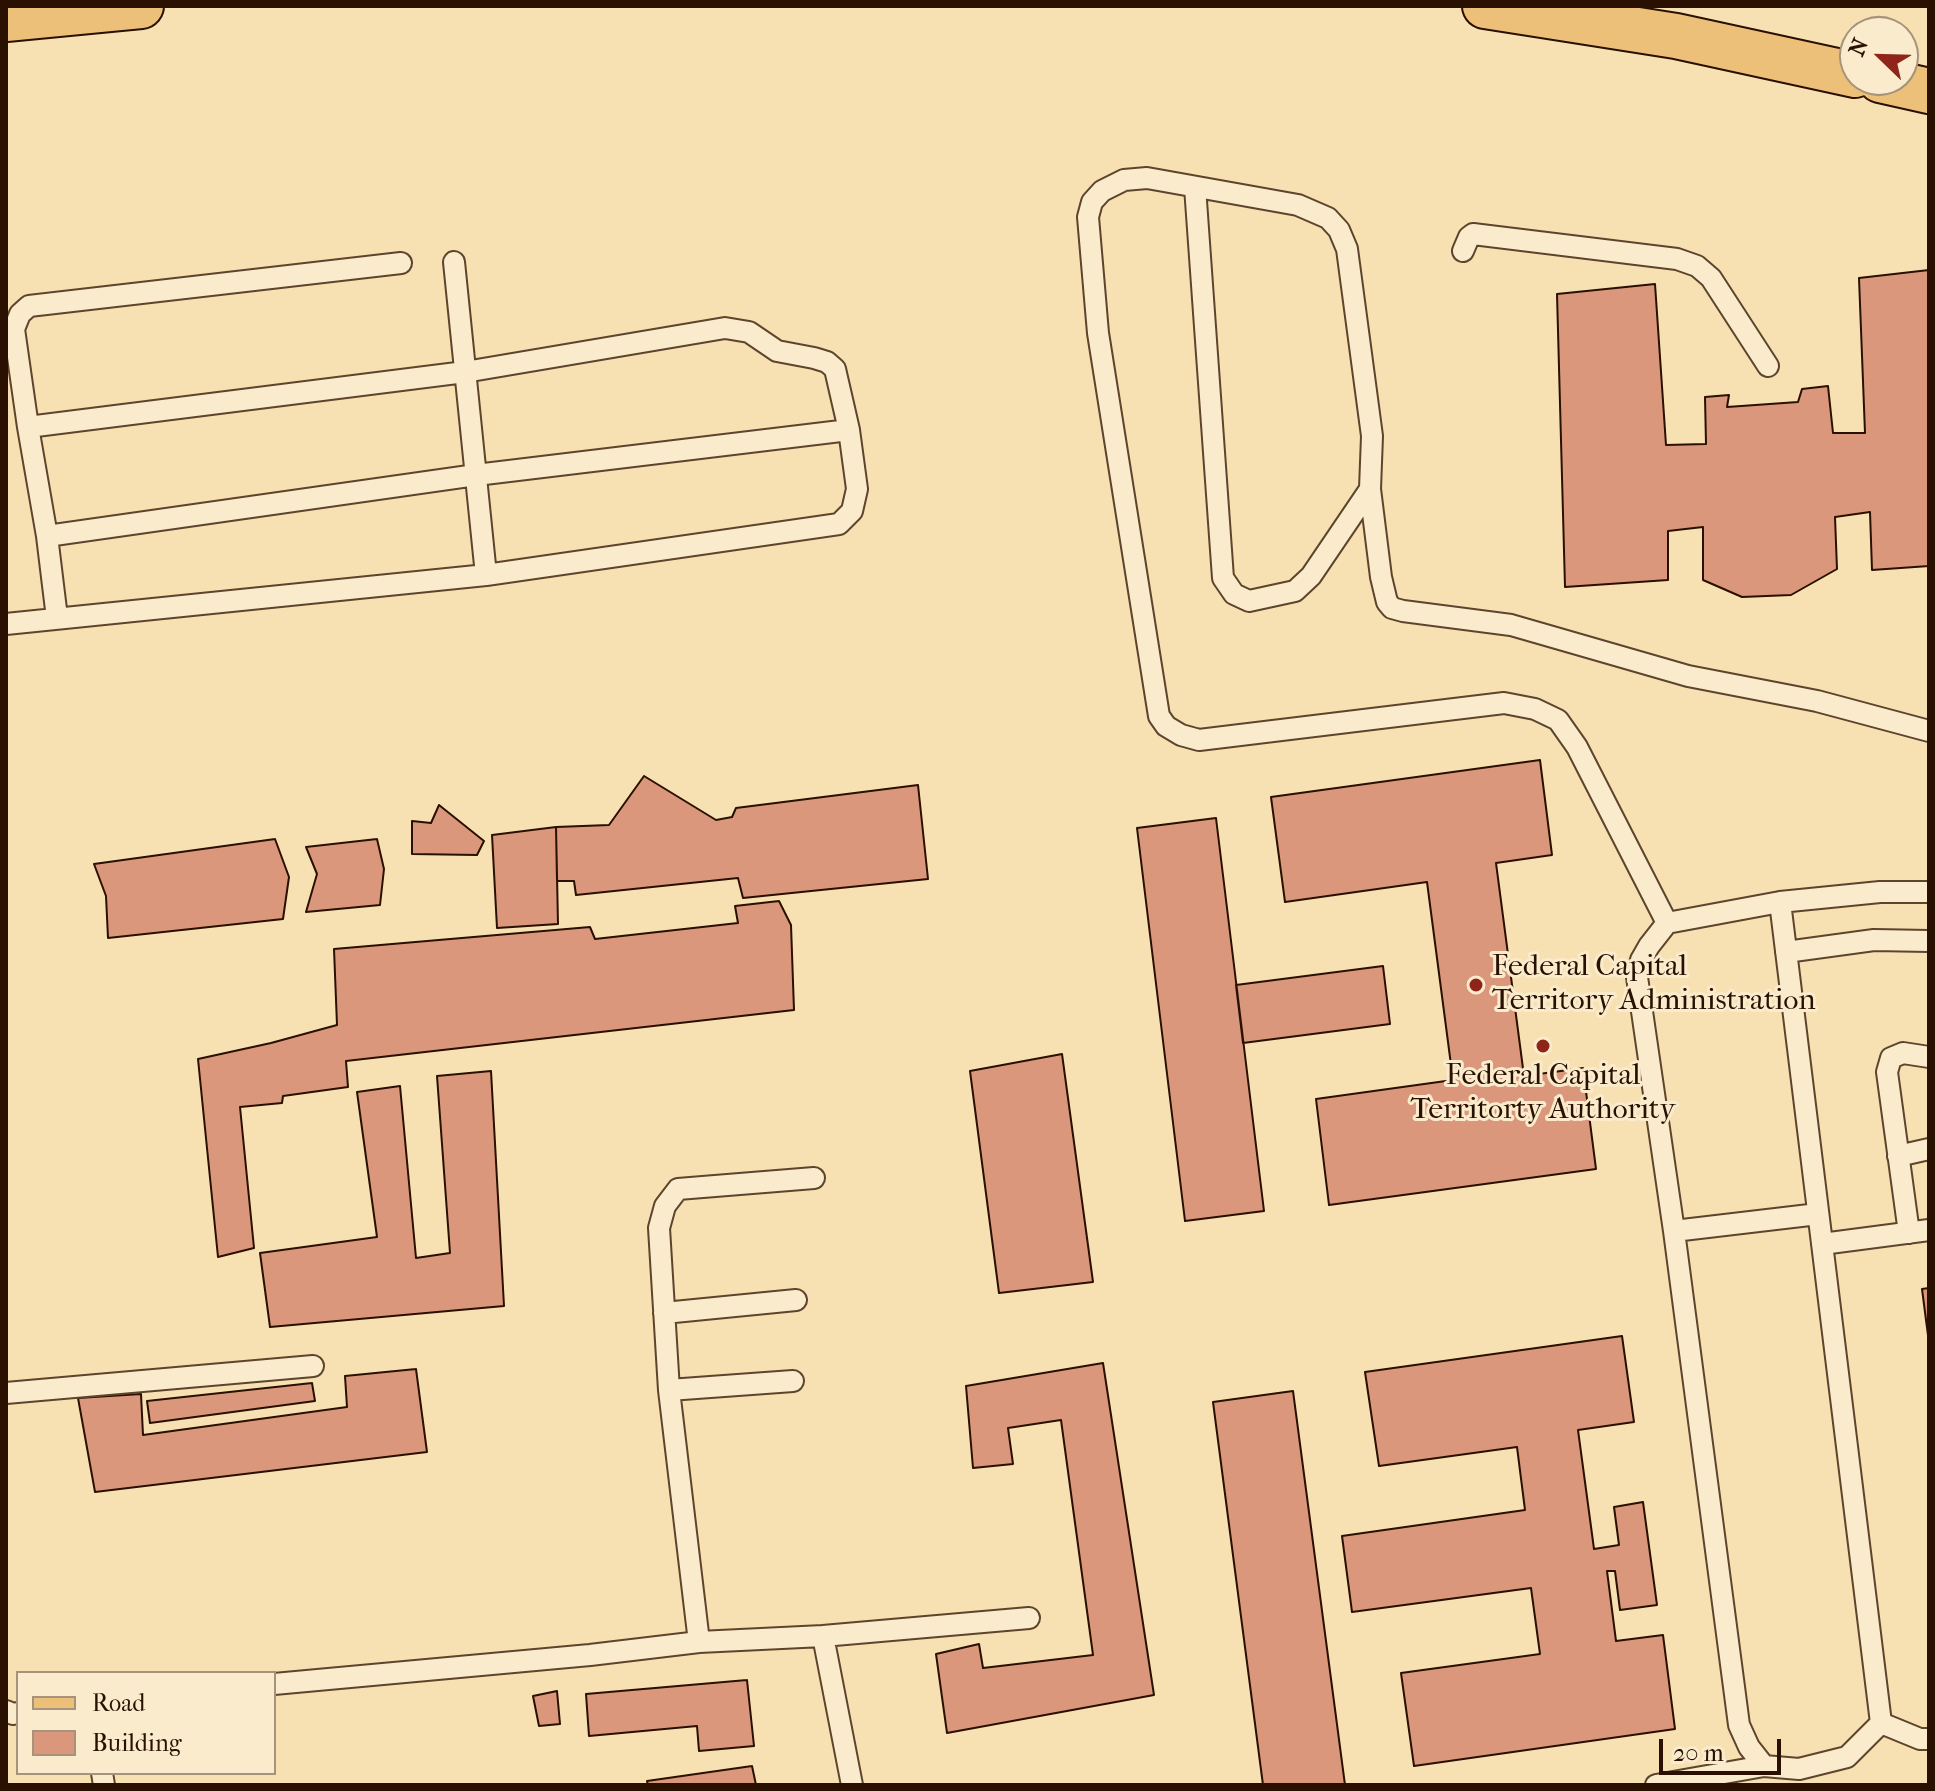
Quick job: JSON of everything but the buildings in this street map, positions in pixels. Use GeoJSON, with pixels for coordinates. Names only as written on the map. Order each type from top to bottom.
{"type":"FeatureCollection","features":[{"type":"Feature","properties":{"kind":"main road"},"geometry":{"type":"LineString","coordinates":[[6,19],[141,6]]}},
{"type":"Feature","properties":{"kind":"main road"},"geometry":{"type":"LineString","coordinates":[[1485,6],[1676,36],[1839,72]]}},
{"type":"Feature","properties":{"kind":"lane"},"geometry":{"type":"LineString","coordinates":[[1667,923],[1577,747],[1558,720],[1535,709],[1504,703],[1199,740],[1181,735],[1166,726],[1159,716],[1098,333],[1088,217],[1092,202],[1102,191],[1124,180],[1147,178],[1298,205],[1328,218],[1339,230],[1347,249],[1372,436],[1370,489],[1381,577],[1387,602],[1392,608],[1511,625],[1688,676],[1817,701],[1929,731]]}},
{"type":"Feature","properties":{"kind":"lane"},"geometry":{"type":"LineString","coordinates":[[1195,187],[1223,578],[1234,594],[1249,601],[1295,591],[1311,576],[1370,489]]}},
{"type":"Feature","properties":{"kind":"lane"},"geometry":{"type":"LineString","coordinates":[[1463,251],[1473,234],[1677,259],[1697,266],[1711,278],[1768,366]]}},
{"type":"Feature","properties":{"kind":"lane"},"geometry":{"type":"LineString","coordinates":[[454,262],[486,575]]}},
{"type":"Feature","properties":{"kind":"lane"},"geometry":{"type":"LineString","coordinates":[[57,618],[14,329],[20,314],[29,306],[401,263]]}},
{"type":"Feature","properties":{"kind":"lane"},"geometry":{"type":"LineString","coordinates":[[6,624],[486,575],[839,524],[852,511],[857,489],[849,430],[835,369],[827,362],[777,351],[749,332],[725,328],[465,372],[28,427]]}},
{"type":"Feature","properties":{"kind":"lane"},"geometry":{"type":"LineString","coordinates":[[47,536],[476,475],[849,430]]}},
{"type":"Feature","properties":{"kind":"lane"},"geometry":{"type":"LineString","coordinates":[[1764,1766],[1749,1747],[1739,1725],[1637,977],[1641,960],[1667,923],[1780,902],[1880,892],[1929,892]]}},
{"type":"Feature","properties":{"kind":"lane"},"geometry":{"type":"LineString","coordinates":[[1780,902],[1881,1723]]}},
{"type":"Feature","properties":{"kind":"lane"},"geometry":{"type":"LineString","coordinates":[[1786,952],[1874,940],[1929,941]]}},
{"type":"Feature","properties":{"kind":"lane"},"geometry":{"type":"LineString","coordinates":[[1822,1244],[1919,1231],[1898,1156],[1887,1072],[1891,1058],[1903,1053],[1929,1057]]}},
{"type":"Feature","properties":{"kind":"lane"},"geometry":{"type":"LineString","coordinates":[[1898,1156],[1929,1149]]}},
{"type":"Feature","properties":{"kind":"lane"},"geometry":{"type":"LineString","coordinates":[[699,1642],[669,1390],[659,1228],[665,1206],[678,1189],[814,1178]]}},
{"type":"Feature","properties":{"kind":"lane"},"geometry":{"type":"LineString","coordinates":[[1674,1231],[1818,1214]]}},
{"type":"Feature","properties":{"kind":"lane"},"geometry":{"type":"LineString","coordinates":[[664,1313],[796,1300]]}},
{"type":"Feature","properties":{"kind":"lane"},"geometry":{"type":"LineString","coordinates":[[6,1393],[313,1366]]}},
{"type":"Feature","properties":{"kind":"lane"},"geometry":{"type":"LineString","coordinates":[[669,1390],[793,1381]]}},
{"type":"Feature","properties":{"kind":"lane"},"geometry":{"type":"LineString","coordinates":[[276,1684],[575,1657],[699,1642],[823,1636],[1029,1618]]}},
{"type":"Feature","properties":{"kind":"lane"},"geometry":{"type":"LineString","coordinates":[[823,1636],[852,1785]]}},
{"type":"Feature","properties":{"kind":"lane"},"geometry":{"type":"LineString","coordinates":[[1881,1723],[1920,1739],[1929,1739]]}},
{"type":"Feature","properties":{"kind":"lane"},"geometry":{"type":"LineString","coordinates":[[1656,1785],[1764,1766],[1800,1777],[1847,1757],[1881,1723]]}},
{"type":"Feature","properties":{"kind":"place","name":"Federal Capital Territory Administration"},"geometry":{"type":"Point","coordinates":[1476,985]}},
{"type":"Feature","properties":{"kind":"place","name":"Federal Capital Territorty Authority"},"geometry":{"type":"Point","coordinates":[1543,1046]}}]}
